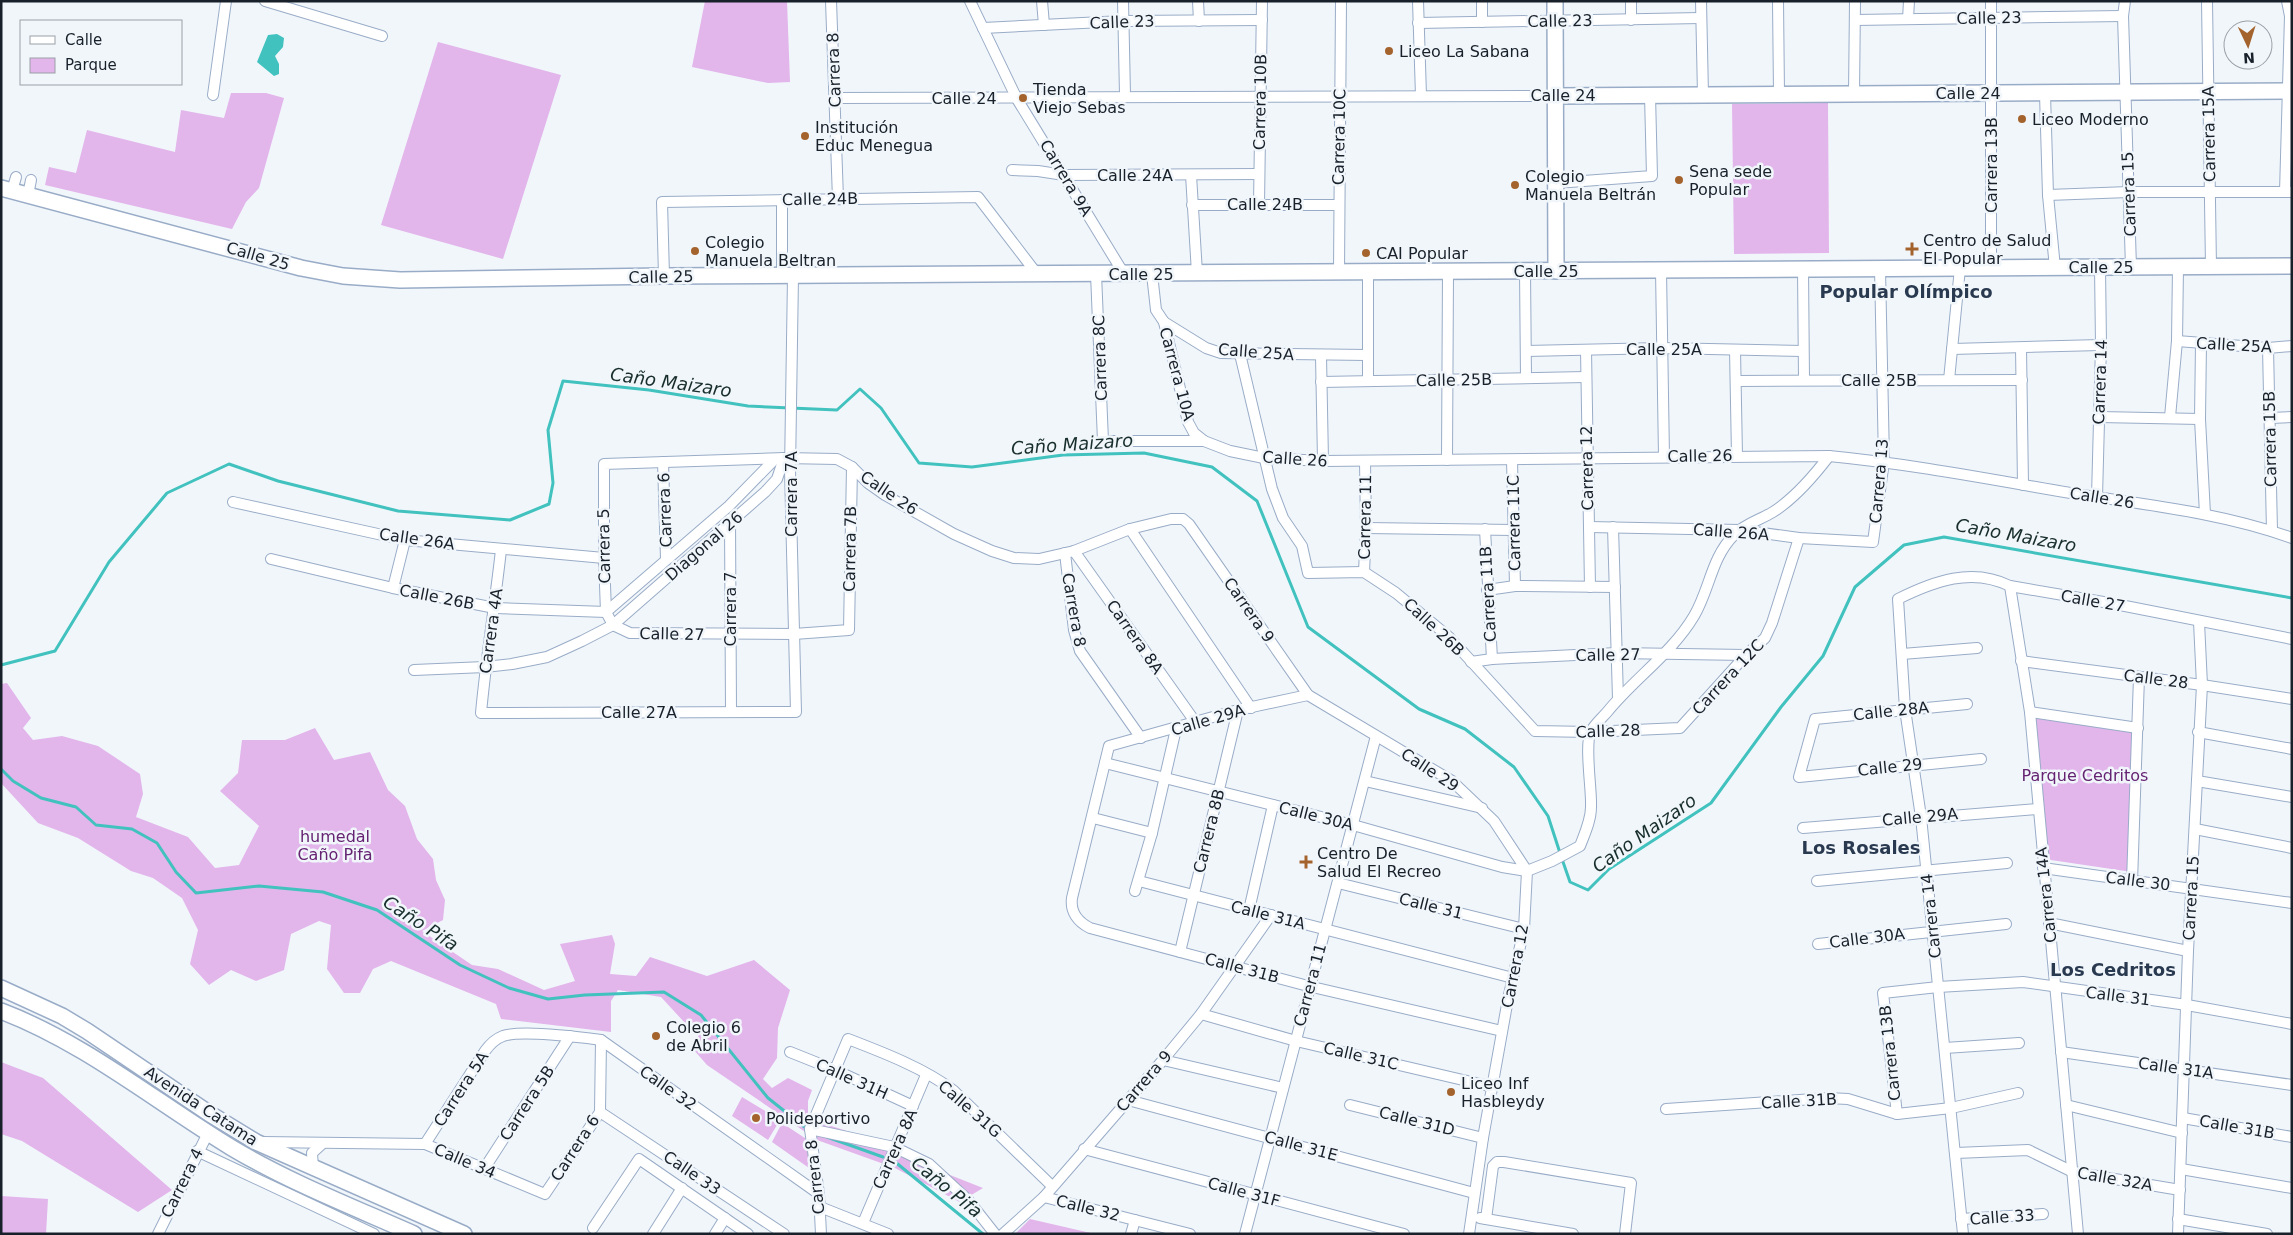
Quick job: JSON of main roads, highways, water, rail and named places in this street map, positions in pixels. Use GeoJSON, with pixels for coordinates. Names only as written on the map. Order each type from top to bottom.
{"type":"FeatureCollection","features":[{"type":"Feature","properties":{"kind":"water"},"geometry":{"type":"Polygon","coordinates":[[[277,34],[284,38],[283,47],[275,56],[279,64],[279,74],[274,76],[257,62],[268,35],[277,34]]]}},
{"type":"Feature","properties":{"kind":"waterway","name":"Caño Maizaro"},"geometry":{"type":"LineString","coordinates":[[1,665],[55,651],[109,562],[167,493],[229,464],[278,481],[398,511],[510,520],[549,504],[553,483],[548,430],[563,381],[649,390],[748,406],[837,410],[860,389],[881,408],[919,463],[972,467],[1063,455],[1144,453],[1212,467],[1257,501],[1308,627],[1419,709],[1465,729],[1514,767],[1548,816],[1560,853]]}},
{"type":"Feature","properties":{"kind":"waterway","name":"Caño Maizaro"},"geometry":{"type":"LineString","coordinates":[[1562,859],[1570,882],[1588,890],[1609,869],[1711,803],[1781,707],[1823,656],[1855,587],[1904,545],[1944,537],[2292,598]]}},
{"type":"Feature","properties":{"kind":"waterway","name":"Caño Pifa"},"geometry":{"type":"LineString","coordinates":[[1,769],[13,781],[41,798],[76,807],[96,825],[132,829],[157,843],[176,872],[196,893],[259,886],[323,892],[377,910],[460,965],[509,988],[548,999],[585,995],[664,992],[701,1015],[768,1098],[807,1129]]}},
{"type":"Feature","properties":{"kind":"waterway","name":"Caño Pifa"},"geometry":{"type":"LineString","coordinates":[[827,1137],[883,1157]]}},
{"type":"Feature","properties":{"kind":"waterway","name":"Caño Pifa"},"geometry":{"type":"LineString","coordinates":[[894,1161],[983,1234]]}},
{"type":"Feature","properties":{"kind":"place","name":"Liceo La Sabana"},"geometry":{"type":"Point","coordinates":[1389,51]}},
{"type":"Feature","properties":{"kind":"place","name":"Tienda Viejo Sebas"},"geometry":{"type":"Point","coordinates":[1023,98]}},
{"type":"Feature","properties":{"kind":"place","name":"Liceo Moderno"},"geometry":{"type":"Point","coordinates":[2022,119]}},
{"type":"Feature","properties":{"kind":"place","name":"Institución Educ Menegua"},"geometry":{"type":"Point","coordinates":[805,136]}},
{"type":"Feature","properties":{"kind":"place","name":"Sena sede Popular"},"geometry":{"type":"Point","coordinates":[1679,180]}},
{"type":"Feature","properties":{"kind":"place","name":"Colegio Manuela Beltrán"},"geometry":{"type":"Point","coordinates":[1515,185]}},
{"type":"Feature","properties":{"kind":"place","name":"Centro de Salud El Popular"},"geometry":{"type":"Point","coordinates":[1912,249]}},
{"type":"Feature","properties":{"kind":"place","name":"Colegio Manuela Beltran"},"geometry":{"type":"Point","coordinates":[695,251]}},
{"type":"Feature","properties":{"kind":"place","name":"CAI Popular"},"geometry":{"type":"Point","coordinates":[1366,253]}},
{"type":"Feature","properties":{"kind":"place","name":"Centro De Salud El Recreo"},"geometry":{"type":"Point","coordinates":[1306,862]}},
{"type":"Feature","properties":{"kind":"place","name":"Colegio 6 de Abril"},"geometry":{"type":"Point","coordinates":[656,1036]}},
{"type":"Feature","properties":{"kind":"place","name":"Liceo Inf Hasbleydy"},"geometry":{"type":"Point","coordinates":[1451,1092]}},
{"type":"Feature","properties":{"kind":"place","name":"Polideportivo"},"geometry":{"type":"Point","coordinates":[756,1118]}},
{"type":"Feature","properties":{"kind":"district","name":"Popular Olímpico"},"geometry":{"type":"Point","coordinates":[1906,291]}},
{"type":"Feature","properties":{"kind":"district","name":"Los Rosales"},"geometry":{"type":"Point","coordinates":[1861,847]}},
{"type":"Feature","properties":{"kind":"district","name":"Los Cedritos"},"geometry":{"type":"Point","coordinates":[2113,969]}},
{"type":"Feature","properties":{"kind":"park label","name":"Parque Cedritos"},"geometry":{"type":"Point","coordinates":[2085,775]}},
{"type":"Feature","properties":{"kind":"park label","name":"humedal Caño Pifa"},"geometry":{"type":"Point","coordinates":[335,845]}}]}
